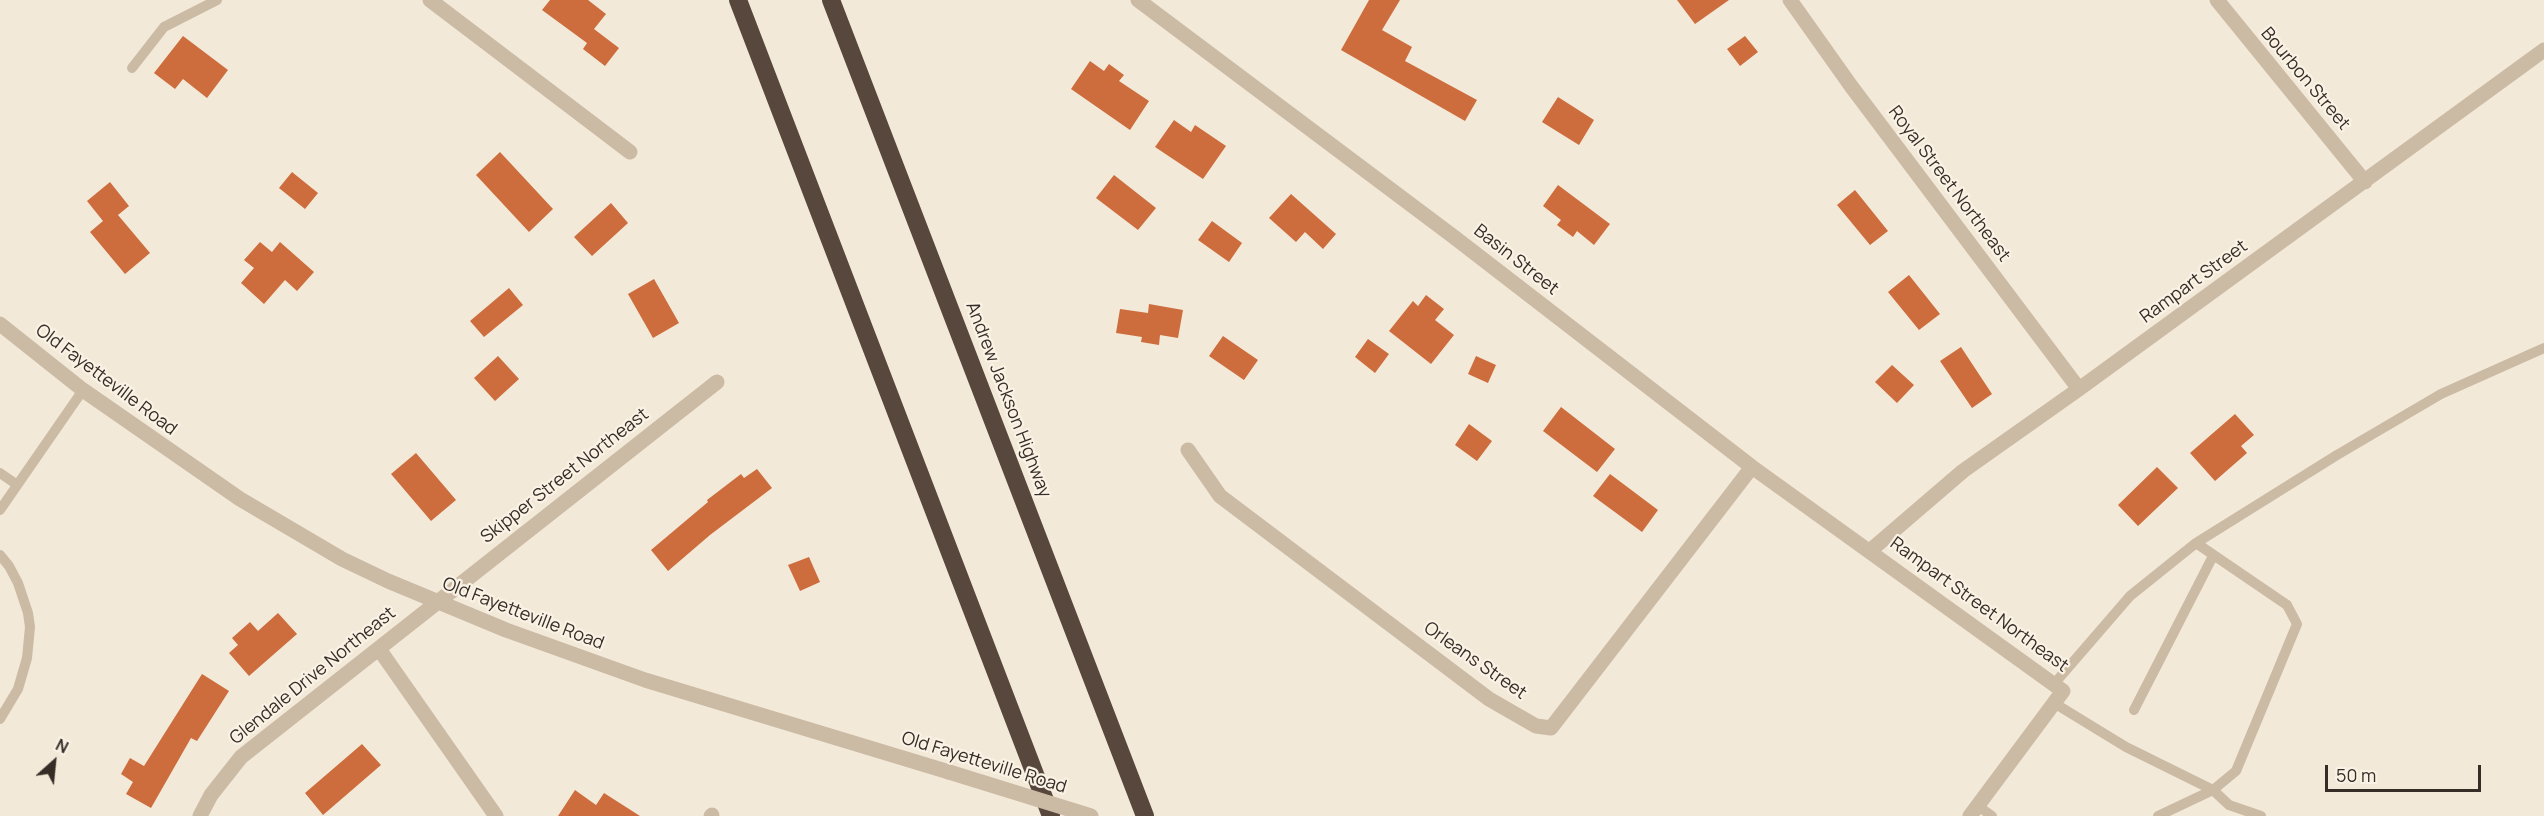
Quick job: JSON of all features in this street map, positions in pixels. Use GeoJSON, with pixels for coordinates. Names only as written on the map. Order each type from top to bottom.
{"type":"FeatureCollection","features":[{"type":"Feature","properties":{"kind":"highway"},"geometry":{"type":"LineString","coordinates":[[738,0],[1051,816]]}},
{"type":"Feature","properties":{"kind":"highway","name":"Andrew Jackson Highway"},"geometry":{"type":"LineString","coordinates":[[831,0],[1145,816]]}},
{"type":"Feature","properties":{"kind":"street"},"geometry":{"type":"LineString","coordinates":[[430,0],[630,152]]}},
{"type":"Feature","properties":{"kind":"street","name":"Basin Street"},"geometry":{"type":"LineString","coordinates":[[1138,0],[1463,244],[1752,466],[1871,550]]}},
{"type":"Feature","properties":{"kind":"street","name":"Royal Street Northeast"},"geometry":{"type":"LineString","coordinates":[[1790,0],[1851,86],[2079,389]]}},
{"type":"Feature","properties":{"kind":"street","name":"Bourbon Street"},"geometry":{"type":"LineString","coordinates":[[2217,0],[2365,182]]}},
{"type":"Feature","properties":{"kind":"street","name":"Rampart Street"},"geometry":{"type":"LineString","coordinates":[[1871,550],[1963,471],[2365,182],[2544,50]]}},
{"type":"Feature","properties":{"kind":"street","name":"Old Fayetteville Road"},"geometry":{"type":"LineString","coordinates":[[0,324],[83,390],[171,452],[293,531],[342,559],[506,630],[645,680],[1091,816]]}},
{"type":"Feature","properties":{"kind":"street","name":"Skipper Street Northeast"},"geometry":{"type":"LineString","coordinates":[[437,601],[717,382]]}},
{"type":"Feature","properties":{"kind":"street","name":"Orleans Street"},"geometry":{"type":"LineString","coordinates":[[1188,450],[1220,496],[1489,699],[1536,726],[1551,728],[1752,466]]}},
{"type":"Feature","properties":{"kind":"street","name":"Rampart Street Northeast"},"geometry":{"type":"LineString","coordinates":[[1871,550],[2057,692]]}},
{"type":"Feature","properties":{"kind":"street","name":"Glendale Drive Northeast"},"geometry":{"type":"LineString","coordinates":[[200,816],[211,795],[241,757],[437,601]]}},
{"type":"Feature","properties":{"kind":"street"},"geometry":{"type":"LineString","coordinates":[[379,649],[496,816]]}},
{"type":"Feature","properties":{"kind":"street"},"geometry":{"type":"LineString","coordinates":[[1974,811],[2057,692]]}},
{"type":"Feature","properties":{"kind":"lane"},"geometry":{"type":"LineString","coordinates":[[132,68],[164,27],[217,0]]}},
{"type":"Feature","properties":{"kind":"lane"},"geometry":{"type":"LineString","coordinates":[[2261,816],[2229,805],[2213,790],[2126,747],[2057,692],[2130,597],[2196,543],[2337,455],[2441,394],[2544,348]]}},
{"type":"Feature","properties":{"kind":"lane"},"geometry":{"type":"LineString","coordinates":[[0,510],[83,390]]}},
{"type":"Feature","properties":{"kind":"lane"},"geometry":{"type":"LineString","coordinates":[[0,473],[16,484]]}},
{"type":"Feature","properties":{"kind":"lane"},"geometry":{"type":"LineString","coordinates":[[2158,816],[2213,790],[2236,771],[2297,624],[2287,605],[2196,543]]}},
{"type":"Feature","properties":{"kind":"lane"},"geometry":{"type":"LineString","coordinates":[[0,555],[18,583],[30,627],[27,657],[18,689],[0,719]]}},
{"type":"Feature","properties":{"kind":"lane"},"geometry":{"type":"LineString","coordinates":[[2134,710],[2213,556]]}},
{"type":"Feature","properties":{"kind":"lane"},"geometry":{"type":"LineString","coordinates":[[1974,811],[1992,816]]}},
{"type":"Feature","properties":{"kind":"building"},"geometry":{"type":"Polygon","coordinates":[[[550,0],[588,0],[606,14],[594,29],[619,48],[605,66],[583,49],[587,43],[542,10],[550,0]]]}},
{"type":"Feature","properties":{"kind":"building"},"geometry":{"type":"Polygon","coordinates":[[[1369,0],[1400,0],[1382,30],[1412,47],[1405,61],[1477,100],[1465,121],[1341,50],[1369,0]]]}},
{"type":"Feature","properties":{"kind":"building"},"geometry":{"type":"Polygon","coordinates":[[[1677,0],[1729,0],[1695,24],[1677,0]]]}},
{"type":"Feature","properties":{"kind":"building"},"geometry":{"type":"Polygon","coordinates":[[[183,36],[228,70],[207,98],[183,79],[175,89],[154,73],[183,36]]]}},
{"type":"Feature","properties":{"kind":"building"},"geometry":{"type":"Polygon","coordinates":[[[1745,36],[1758,52],[1740,66],[1727,49],[1745,36]]]}},
{"type":"Feature","properties":{"kind":"building"},"geometry":{"type":"Polygon","coordinates":[[[1090,61],[1104,71],[1109,64],[1124,75],[1119,81],[1149,101],[1130,130],[1071,89],[1090,61]]]}},
{"type":"Feature","properties":{"kind":"building"},"geometry":{"type":"Polygon","coordinates":[[[1558,97],[1594,120],[1579,145],[1542,122],[1558,97]]]}},
{"type":"Feature","properties":{"kind":"building"},"geometry":{"type":"Polygon","coordinates":[[[1174,120],[1191,132],[1195,125],[1226,146],[1203,179],[1155,147],[1174,120]]]}},
{"type":"Feature","properties":{"kind":"building"},"geometry":{"type":"Polygon","coordinates":[[[500,152],[553,209],[529,232],[476,175],[500,152]]]}},
{"type":"Feature","properties":{"kind":"building"},"geometry":{"type":"Polygon","coordinates":[[[292,172],[318,193],[305,209],[279,188],[292,172]]]}},
{"type":"Feature","properties":{"kind":"building"},"geometry":{"type":"Polygon","coordinates":[[[1114,175],[1156,208],[1138,230],[1096,198],[1114,175]]]}},
{"type":"Feature","properties":{"kind":"building"},"geometry":{"type":"Polygon","coordinates":[[[110,182],[129,206],[118,215],[150,253],[125,274],[90,232],[103,221],[87,201],[110,182]]]}},
{"type":"Feature","properties":{"kind":"building"},"geometry":{"type":"Polygon","coordinates":[[[1558,185],[1610,224],[1594,245],[1577,231],[1573,237],[1557,225],[1561,220],[1543,206],[1558,185]]]}},
{"type":"Feature","properties":{"kind":"building"},"geometry":{"type":"Polygon","coordinates":[[[1855,190],[1888,231],[1870,245],[1837,205],[1855,190]]]}},
{"type":"Feature","properties":{"kind":"building"},"geometry":{"type":"Polygon","coordinates":[[[1291,194],[1336,234],[1323,249],[1305,232],[1296,242],[1269,218],[1291,194]]]}},
{"type":"Feature","properties":{"kind":"building"},"geometry":{"type":"Polygon","coordinates":[[[611,203],[628,223],[592,256],[574,237],[611,203]]]}},
{"type":"Feature","properties":{"kind":"building"},"geometry":{"type":"Polygon","coordinates":[[[1212,221],[1242,243],[1229,262],[1198,240],[1212,221]]]}},
{"type":"Feature","properties":{"kind":"building"},"geometry":{"type":"Polygon","coordinates":[[[260,242],[272,252],[280,242],[314,272],[297,291],[285,280],[264,304],[241,283],[254,268],[244,260],[260,242]]]}},
{"type":"Feature","properties":{"kind":"building"},"geometry":{"type":"Polygon","coordinates":[[[1909,275],[1940,314],[1919,330],[1888,292],[1909,275]]]}},
{"type":"Feature","properties":{"kind":"building"},"geometry":{"type":"Polygon","coordinates":[[[654,279],[679,323],[653,338],[628,294],[654,279]]]}},
{"type":"Feature","properties":{"kind":"building"},"geometry":{"type":"Polygon","coordinates":[[[509,288],[523,305],[484,337],[470,321],[509,288]]]}},
{"type":"Feature","properties":{"kind":"building"},"geometry":{"type":"Polygon","coordinates":[[[1426,295],[1444,309],[1435,320],[1454,335],[1431,364],[1389,331],[1413,301],[1418,306],[1426,295]]]}},
{"type":"Feature","properties":{"kind":"building"},"geometry":{"type":"Polygon","coordinates":[[[1149,304],[1183,310],[1178,338],[1160,335],[1159,345],[1141,342],[1142,337],[1116,333],[1120,309],[1148,313],[1149,304]]]}},
{"type":"Feature","properties":{"kind":"building"},"geometry":{"type":"Polygon","coordinates":[[[1223,336],[1258,360],[1244,380],[1209,356],[1223,336]]]}},
{"type":"Feature","properties":{"kind":"building"},"geometry":{"type":"Polygon","coordinates":[[[1368,339],[1389,354],[1375,373],[1355,357],[1368,339]]]}},
{"type":"Feature","properties":{"kind":"building"},"geometry":{"type":"Polygon","coordinates":[[[1961,347],[1992,394],[1972,408],[1940,361],[1961,347]]]}},
{"type":"Feature","properties":{"kind":"building"},"geometry":{"type":"Polygon","coordinates":[[[498,356],[519,379],[495,401],[474,378],[498,356]]]}},
{"type":"Feature","properties":{"kind":"building"},"geometry":{"type":"Polygon","coordinates":[[[1476,356],[1496,365],[1488,383],[1468,374],[1476,356]]]}},
{"type":"Feature","properties":{"kind":"building"},"geometry":{"type":"Polygon","coordinates":[[[1892,365],[1914,385],[1897,403],[1875,382],[1892,365]]]}},
{"type":"Feature","properties":{"kind":"building"},"geometry":{"type":"Polygon","coordinates":[[[1561,407],[1615,449],[1597,472],[1543,431],[1561,407]]]}},
{"type":"Feature","properties":{"kind":"building"},"geometry":{"type":"Polygon","coordinates":[[[2235,414],[2254,435],[2241,446],[2247,453],[2215,481],[2190,453],[2235,414]]]}},
{"type":"Feature","properties":{"kind":"building"},"geometry":{"type":"Polygon","coordinates":[[[1469,424],[1492,441],[1477,461],[1455,445],[1469,424]]]}},
{"type":"Feature","properties":{"kind":"building"},"geometry":{"type":"Polygon","coordinates":[[[416,453],[456,500],[431,521],[391,474],[416,453]]]}},
{"type":"Feature","properties":{"kind":"building"},"geometry":{"type":"Polygon","coordinates":[[[2157,467],[2178,488],[2138,526],[2118,505],[2157,467]]]}},
{"type":"Feature","properties":{"kind":"building"},"geometry":{"type":"Polygon","coordinates":[[[757,469],[772,488],[710,535],[668,571],[651,550],[708,502],[707,500],[741,474],[744,478],[757,469]]]}},
{"type":"Feature","properties":{"kind":"building"},"geometry":{"type":"Polygon","coordinates":[[[1610,474],[1658,510],[1642,532],[1593,496],[1610,474]]]}},
{"type":"Feature","properties":{"kind":"building"},"geometry":{"type":"Polygon","coordinates":[[[809,557],[820,582],[800,591],[788,565],[809,557]]]}},
{"type":"Feature","properties":{"kind":"building"},"geometry":{"type":"Polygon","coordinates":[[[278,613],[297,634],[249,676],[229,653],[238,645],[232,638],[250,622],[258,631],[278,613]]]}},
{"type":"Feature","properties":{"kind":"building"},"geometry":{"type":"Polygon","coordinates":[[[202,674],[229,691],[197,741],[191,738],[151,808],[126,794],[133,782],[121,774],[130,758],[144,766],[202,674]]]}},
{"type":"Feature","properties":{"kind":"building"},"geometry":{"type":"Polygon","coordinates":[[[362,744],[381,765],[323,815],[305,793],[362,744]]]}},
{"type":"Feature","properties":{"kind":"building"},"geometry":{"type":"Polygon","coordinates":[[[575,790],[596,805],[604,793],[640,816],[558,816],[575,790]]]}}]}
